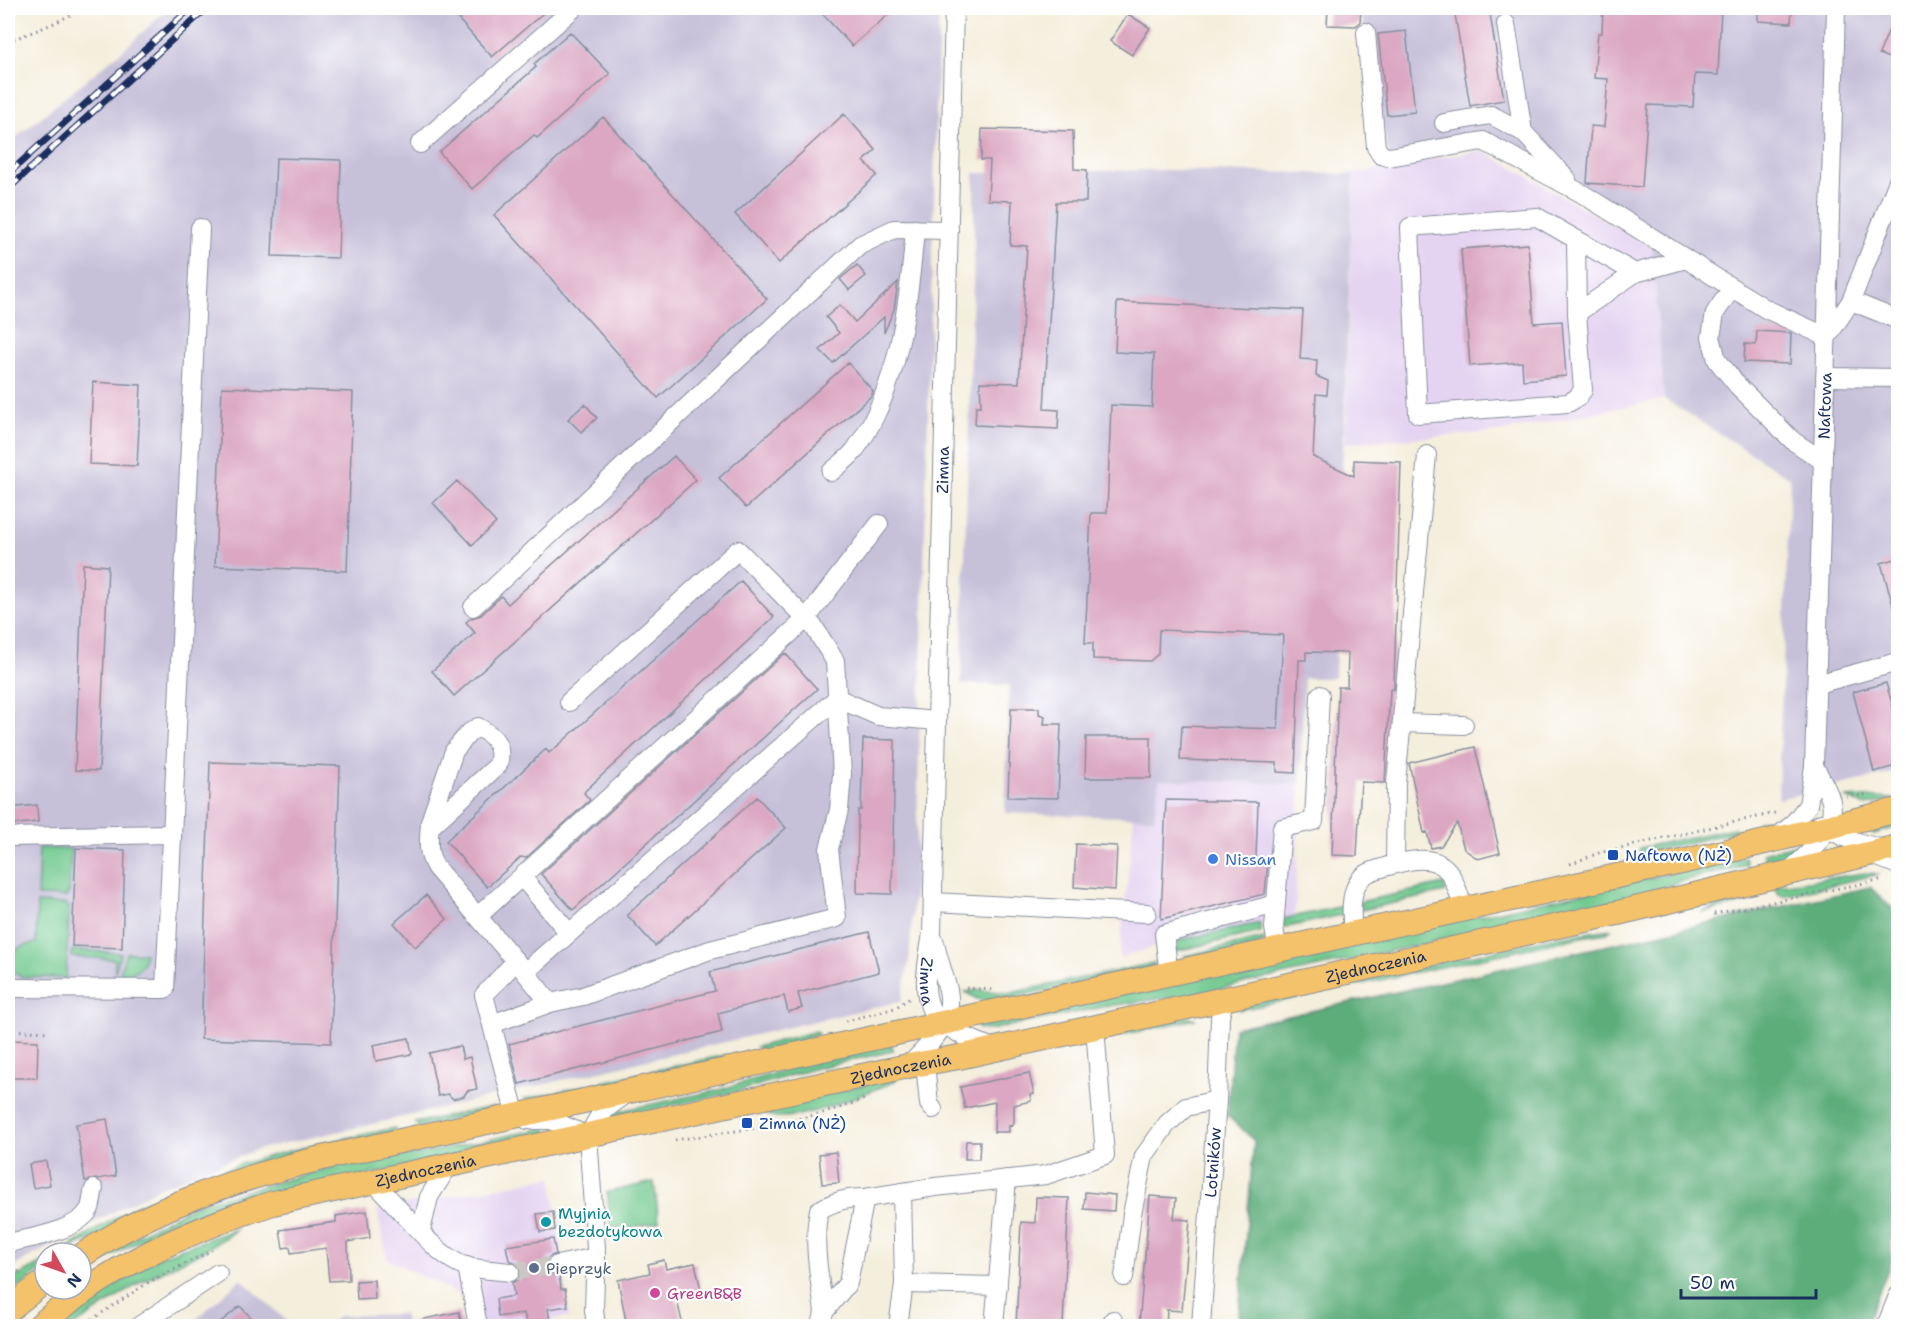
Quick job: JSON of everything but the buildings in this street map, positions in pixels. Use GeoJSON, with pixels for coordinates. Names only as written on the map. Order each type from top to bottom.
{"type":"FeatureCollection","features":[{"type":"Feature","properties":{"kind":"main road","name":"Zjednoczenia"},"geometry":{"type":"LineString","coordinates":[[93,1248],[156,1212],[260,1173],[1686,861],[1899,810]]}},
{"type":"Feature","properties":{"kind":"main road","name":"Zjednoczenia"},"geometry":{"type":"LineString","coordinates":[[39,1326],[99,1281],[177,1239],[218,1221],[273,1203],[996,1049],[1622,912],[1787,873],[1889,854]]}},
{"type":"Feature","properties":{"kind":"main road"},"geometry":{"type":"LineString","coordinates":[[8,1310],[33,1290]]}},
{"type":"Feature","properties":{"kind":"street"},"geometry":{"type":"LineString","coordinates":[[420,144],[574,8]]}},
{"type":"Feature","properties":{"kind":"street","name":"Zimna"},"geometry":{"type":"LineString","coordinates":[[954,8],[933,902],[927,994],[933,1013],[945,1023],[969,1039],[996,1049]]}},
{"type":"Feature","properties":{"kind":"street","name":"Naftowa"},"geometry":{"type":"LineString","coordinates":[[1808,805],[1815,766],[1836,8]]}},
{"type":"Feature","properties":{"kind":"street"},"geometry":{"type":"LineString","coordinates":[[1506,24],[1523,132]]}},
{"type":"Feature","properties":{"kind":"street"},"geometry":{"type":"LineString","coordinates":[[1366,32],[1376,147],[1381,154],[1389,157],[1483,141],[1581,194],[1767,309],[1827,337],[1851,301],[1899,181]]}},
{"type":"Feature","properties":{"kind":"street"},"geometry":{"type":"LineString","coordinates":[[1444,123],[1491,115],[1523,132],[1581,194]]}},
{"type":"Feature","properties":{"kind":"street"},"geometry":{"type":"LineString","coordinates":[[1576,239],[1577,313],[1583,390],[1577,398],[1568,403],[1418,414],[1410,227],[1537,217],[1576,239],[1635,273]]}},
{"type":"Feature","properties":{"kind":"street"},"geometry":{"type":"LineString","coordinates":[[8,988],[165,989],[201,228]]}},
{"type":"Feature","properties":{"kind":"street"},"geometry":{"type":"LineString","coordinates":[[473,606],[860,245],[894,229],[949,230]]}},
{"type":"Feature","properties":{"kind":"street"},"geometry":{"type":"LineString","coordinates":[[831,472],[853,452],[873,421],[883,399],[910,291],[915,229]]}},
{"type":"Feature","properties":{"kind":"street"},"geometry":{"type":"LineString","coordinates":[[1577,313],[1635,273],[1686,259]]}},
{"type":"Feature","properties":{"kind":"street"},"geometry":{"type":"LineString","coordinates":[[1732,288],[1715,313],[1711,337],[1717,360],[1738,386],[1793,441],[1823,460]]}},
{"type":"Feature","properties":{"kind":"street"},"geometry":{"type":"LineString","coordinates":[[1851,301],[1899,320]]}},
{"type":"Feature","properties":{"kind":"street"},"geometry":{"type":"LineString","coordinates":[[1825,377],[1899,378]]}},
{"type":"Feature","properties":{"kind":"street"},"geometry":{"type":"LineString","coordinates":[[1395,864],[1396,783],[1427,455]]}},
{"type":"Feature","properties":{"kind":"street"},"geometry":{"type":"LineString","coordinates":[[478,916],[806,619],[879,524]]}},
{"type":"Feature","properties":{"kind":"street"},"geometry":{"type":"LineString","coordinates":[[492,1024],[550,1004],[583,996],[710,950],[837,918],[829,849],[839,810],[842,774],[835,661],[814,627],[738,550],[569,702]]}},
{"type":"Feature","properties":{"kind":"street"},"geometry":{"type":"LineString","coordinates":[[1817,684],[1899,662]]}},
{"type":"Feature","properties":{"kind":"street"},"geometry":{"type":"LineString","coordinates":[[1278,951],[1274,933],[1282,828],[1314,821],[1320,695]]}},
{"type":"Feature","properties":{"kind":"street"},"geometry":{"type":"LineString","coordinates":[[837,698],[878,716],[937,721]]}},
{"type":"Feature","properties":{"kind":"street"},"geometry":{"type":"LineString","coordinates":[[588,1136],[550,1120],[504,1118],[492,1024],[484,995],[570,933],[837,698]]}},
{"type":"Feature","properties":{"kind":"street"},"geometry":{"type":"LineString","coordinates":[[1402,723],[1464,725]]}},
{"type":"Feature","properties":{"kind":"street"},"geometry":{"type":"LineString","coordinates":[[430,827],[498,765],[502,753],[496,741],[478,727],[469,733],[454,751],[430,827],[429,856],[550,1004]]}},
{"type":"Feature","properties":{"kind":"street","name":"Zjednoczenia"},"geometry":{"type":"LineString","coordinates":[[1787,873],[1818,843],[1831,817],[1831,800],[1815,766]]}},
{"type":"Feature","properties":{"kind":"street"},"geometry":{"type":"LineString","coordinates":[[1774,840],[1792,825],[1808,805],[1812,814],[1827,828],[1889,854]]}},
{"type":"Feature","properties":{"kind":"street"},"geometry":{"type":"LineString","coordinates":[[8,837],[172,834]]}},
{"type":"Feature","properties":{"kind":"street"},"geometry":{"type":"LineString","coordinates":[[1353,934],[1352,899],[1358,883],[1366,873],[1412,859],[1430,861],[1442,866],[1450,873],[1464,910]]}},
{"type":"Feature","properties":{"kind":"street"},"geometry":{"type":"LineString","coordinates":[[522,877],[570,933]]}},
{"type":"Feature","properties":{"kind":"street"},"geometry":{"type":"LineString","coordinates":[[933,902],[1147,913]]}},
{"type":"Feature","properties":{"kind":"street"},"geometry":{"type":"LineString","coordinates":[[1169,975],[1164,934],[1276,904]]}},
{"type":"Feature","properties":{"kind":"street","name":"Lotników"},"geometry":{"type":"LineString","coordinates":[[1201,1326],[1217,1100],[1220,1018],[1224,999]]}},
{"type":"Feature","properties":{"kind":"street","name":"Zimna"},"geometry":{"type":"LineString","coordinates":[[916,1065],[945,1023]]}},
{"type":"Feature","properties":{"kind":"street"},"geometry":{"type":"LineString","coordinates":[[823,1319],[816,1245],[816,1223],[819,1210],[850,1197],[865,1198],[1046,1175],[1105,1155],[1095,1027]]}},
{"type":"Feature","properties":{"kind":"street"},"geometry":{"type":"LineString","coordinates":[[916,1065],[929,1104],[933,1109]]}},
{"type":"Feature","properties":{"kind":"street"},"geometry":{"type":"LineString","coordinates":[[596,1326],[594,1310],[596,1257],[588,1136],[598,1118],[607,1108],[632,1090]]}},
{"type":"Feature","properties":{"kind":"street"},"geometry":{"type":"LineString","coordinates":[[1124,1277],[1132,1214],[1144,1156],[1167,1124],[1186,1107],[1217,1100]]}},
{"type":"Feature","properties":{"kind":"street"},"geometry":{"type":"LineString","coordinates":[[421,1232],[429,1197],[449,1165]]}},
{"type":"Feature","properties":{"kind":"street"},"geometry":{"type":"LineString","coordinates":[[994,1326],[1007,1179]]}},
{"type":"Feature","properties":{"kind":"street"},"geometry":{"type":"LineString","coordinates":[[372,1181],[440,1252],[467,1266],[510,1272]]}},
{"type":"Feature","properties":{"kind":"street"},"geometry":{"type":"LineString","coordinates":[[8,1243],[48,1234],[75,1223],[90,1209],[93,1189]]}},
{"type":"Feature","properties":{"kind":"street"},"geometry":{"type":"LineString","coordinates":[[898,1326],[904,1284],[902,1192]]}},
{"type":"Feature","properties":{"kind":"street"},"geometry":{"type":"LineString","coordinates":[[823,1319],[848,1283],[865,1198]]}},
{"type":"Feature","properties":{"kind":"street"},"geometry":{"type":"LineString","coordinates":[[557,1265],[596,1257]]}},
{"type":"Feature","properties":{"kind":"street"},"geometry":{"type":"LineString","coordinates":[[467,1266],[478,1326]]}},
{"type":"Feature","properties":{"kind":"street"},"geometry":{"type":"LineString","coordinates":[[139,1326],[218,1273]]}},
{"type":"Feature","properties":{"kind":"street"},"geometry":{"type":"LineString","coordinates":[[904,1284],[998,1286]]}},
{"type":"Feature","properties":{"kind":"street"},"geometry":{"type":"LineString","coordinates":[[1886,1326],[1899,1296]]}},
{"type":"Feature","properties":{"kind":"path"},"geometry":{"type":"LineString","coordinates":[[8,40],[32,33],[83,8]]}},
{"type":"Feature","properties":{"kind":"path"},"geometry":{"type":"LineString","coordinates":[[8,1030],[49,1032]]}},
{"type":"Feature","properties":{"kind":"shaded area"},"geometry":{"type":"Polygon","coordinates":[[[169,8],[939,8],[916,864],[909,962],[901,1001],[259,1149],[158,1188],[60,1241],[33,1241],[33,1256],[8,1269],[8,144],[122,51],[169,8]]]}},
{"type":"Feature","properties":{"kind":"shaded area"},"geometry":{"type":"Polygon","coordinates":[[[1360,8],[1898,8],[1898,772],[1778,799],[1790,478],[1664,399],[1652,248],[1483,141],[1389,157],[1360,8]]]}},
{"type":"Feature","properties":{"kind":"shaded area"},"geometry":{"type":"Polygon","coordinates":[[[1482,150],[1652,248],[1664,399],[1498,432],[1345,443],[1353,174],[1482,150]]]}},
{"type":"Feature","properties":{"kind":"shaded area"},"geometry":{"type":"Polygon","coordinates":[[[1163,170],[1353,174],[1335,678],[1304,678],[1300,784],[1159,780],[1154,818],[1005,813],[1009,685],[961,684],[974,252],[974,173],[1163,170]]]}},
{"type":"Feature","properties":{"kind":"shaded area"},"geometry":{"type":"Polygon","coordinates":[[[1158,780],[1300,784],[1295,916],[1174,941],[1119,958],[1134,817],[1154,818],[1158,780]]]}},
{"type":"Feature","properties":{"kind":"shaded area"},"geometry":{"type":"Polygon","coordinates":[[[552,1177],[569,1317],[515,1326],[471,1326],[467,1298],[387,1259],[377,1210],[552,1177]]]}},
{"type":"Feature","properties":{"kind":"shaded area"},"geometry":{"type":"Polygon","coordinates":[[[241,1279],[292,1326],[189,1326],[241,1279]]]}},
{"type":"Feature","properties":{"kind":"shaded area"},"geometry":{"type":"Polygon","coordinates":[[[403,1314],[407,1326],[328,1326],[339,1316],[403,1314]]]}},
{"type":"Feature","properties":{"kind":"green space"},"geometry":{"type":"Polygon","coordinates":[[[1846,798],[1894,799],[1866,806],[1846,798]]]}},
{"type":"Feature","properties":{"kind":"green space"},"geometry":{"type":"Polygon","coordinates":[[[1789,813],[1775,822],[1757,826],[1759,821],[1789,813]]]}},
{"type":"Feature","properties":{"kind":"green space"},"geometry":{"type":"Polygon","coordinates":[[[1898,820],[1898,827],[1874,834],[1867,830],[1867,828],[1898,820]]]}},
{"type":"Feature","properties":{"kind":"green space"},"geometry":{"type":"Polygon","coordinates":[[[1734,828],[1740,831],[1639,854],[1640,848],[1734,828]]]}},
{"type":"Feature","properties":{"kind":"green space"},"geometry":{"type":"Polygon","coordinates":[[[1803,843],[1790,853],[1765,860],[1763,853],[1803,843]]]}},
{"type":"Feature","properties":{"kind":"green space"},"geometry":{"type":"Polygon","coordinates":[[[39,848],[71,849],[67,897],[37,896],[39,848]]]}},
{"type":"Feature","properties":{"kind":"green space"},"geometry":{"type":"Polygon","coordinates":[[[1745,857],[1747,865],[1681,881],[1632,898],[1196,994],[1108,1006],[989,1030],[979,1029],[977,1026],[1745,857]]]}},
{"type":"Feature","properties":{"kind":"green space"},"geometry":{"type":"Polygon","coordinates":[[[1866,873],[1880,874],[1783,896],[1772,886],[1866,873]]]}},
{"type":"Feature","properties":{"kind":"green space"},"geometry":{"type":"Polygon","coordinates":[[[1444,884],[1446,892],[1361,910],[1359,902],[1444,884]]]}},
{"type":"Feature","properties":{"kind":"green space"},"geometry":{"type":"Polygon","coordinates":[[[1870,887],[1897,913],[1891,1263],[1865,1326],[1238,1326],[1254,1140],[1227,1116],[1234,1028],[1870,887]]]}},
{"type":"Feature","properties":{"kind":"green space"},"geometry":{"type":"Polygon","coordinates":[[[1753,891],[1755,896],[1751,901],[1701,913],[1753,891]]]}},
{"type":"Feature","properties":{"kind":"green space"},"geometry":{"type":"Polygon","coordinates":[[[37,903],[67,904],[69,907],[66,978],[22,977],[13,971],[11,966],[12,953],[24,946],[36,943],[37,903]]]}},
{"type":"Feature","properties":{"kind":"green space"},"geometry":{"type":"Polygon","coordinates":[[[1344,906],[1346,914],[1283,928],[1282,919],[1344,906]]]}},
{"type":"Feature","properties":{"kind":"green space"},"geometry":{"type":"Polygon","coordinates":[[[1260,923],[1261,932],[1176,951],[1174,941],[1260,923]]]}},
{"type":"Feature","properties":{"kind":"green space"},"geometry":{"type":"Polygon","coordinates":[[[1611,929],[1607,933],[1240,1010],[1245,1005],[1552,938],[1611,929]]]}},
{"type":"Feature","properties":{"kind":"green space"},"geometry":{"type":"Polygon","coordinates":[[[1265,938],[1259,946],[1193,960],[1184,956],[1265,938]]]}},
{"type":"Feature","properties":{"kind":"green space"},"geometry":{"type":"Polygon","coordinates":[[[72,950],[121,953],[115,972],[115,959],[72,957],[72,950]]]}},
{"type":"Feature","properties":{"kind":"green space"},"geometry":{"type":"Polygon","coordinates":[[[126,953],[145,953],[143,963],[134,972],[120,973],[126,953]]]}},
{"type":"Feature","properties":{"kind":"green space"},"geometry":{"type":"Polygon","coordinates":[[[1155,963],[1152,967],[992,1002],[977,999],[965,992],[978,990],[1010,993],[1155,963]]]}},
{"type":"Feature","properties":{"kind":"green space"},"geometry":{"type":"Polygon","coordinates":[[[1188,1017],[1196,1019],[1117,1036],[1121,1030],[1188,1017]]]}},
{"type":"Feature","properties":{"kind":"green space"},"geometry":{"type":"Polygon","coordinates":[[[817,1031],[818,1035],[765,1052],[756,1047],[817,1031]]]}},
{"type":"Feature","properties":{"kind":"green space"},"geometry":{"type":"Polygon","coordinates":[[[891,1044],[893,1051],[816,1068],[735,1092],[609,1119],[620,1111],[719,1090],[795,1067],[891,1044]]]}},
{"type":"Feature","properties":{"kind":"green space"},"geometry":{"type":"Polygon","coordinates":[[[726,1055],[720,1062],[532,1103],[524,1099],[726,1055]]]}},
{"type":"Feature","properties":{"kind":"green space"},"geometry":{"type":"Polygon","coordinates":[[[899,1077],[894,1082],[829,1107],[792,1116],[778,1117],[767,1114],[795,1100],[899,1077]]]}},
{"type":"Feature","properties":{"kind":"green space"},"geometry":{"type":"Polygon","coordinates":[[[495,1106],[489,1111],[419,1127],[415,1123],[495,1106]]]}},
{"type":"Feature","properties":{"kind":"green space"},"geometry":{"type":"Polygon","coordinates":[[[395,1128],[393,1133],[87,1241],[79,1241],[139,1205],[194,1180],[250,1161],[395,1128]]]}},
{"type":"Feature","properties":{"kind":"green space"},"geometry":{"type":"Polygon","coordinates":[[[540,1129],[546,1129],[547,1134],[229,1207],[137,1242],[93,1266],[93,1259],[195,1205],[347,1163],[424,1153],[540,1129]]]}},
{"type":"Feature","properties":{"kind":"green space"},"geometry":{"type":"Polygon","coordinates":[[[654,1182],[659,1222],[625,1229],[611,1227],[607,1192],[654,1182]]]}},
{"type":"Feature","properties":{"kind":"green space"},"geometry":{"type":"Polygon","coordinates":[[[238,1228],[199,1253],[139,1283],[74,1326],[53,1326],[87,1301],[93,1301],[93,1297],[159,1257],[238,1228]]]}},
{"type":"Feature","properties":{"kind":"green space"},"geometry":{"type":"Polygon","coordinates":[[[33,1268],[33,1276],[8,1296],[8,1281],[33,1268]]]}},
{"type":"Feature","properties":{"kind":"tunnel"},"geometry":{"type":"LineString","coordinates":[[510,1272],[557,1265]]}},
{"type":"Feature","properties":{"kind":"railway"},"geometry":{"type":"LineString","coordinates":[[8,174],[191,8]]}},
{"type":"Feature","properties":{"kind":"railway"},"geometry":{"type":"LineString","coordinates":[[8,189],[207,8]]}},
{"type":"Feature","properties":{"kind":"place","name":"Naftowa (NŻ)"},"geometry":{"type":"Point","coordinates":[1613,855]}},
{"type":"Feature","properties":{"kind":"place","name":"Nissan"},"geometry":{"type":"Point","coordinates":[1213,859]}},
{"type":"Feature","properties":{"kind":"place","name":"Zimna (NŻ)"},"geometry":{"type":"Point","coordinates":[747,1123]}},
{"type":"Feature","properties":{"kind":"place","name":"Myjnia bezdotykowa"},"geometry":{"type":"Point","coordinates":[546,1222]}},
{"type":"Feature","properties":{"kind":"place","name":"Pieprzyk"},"geometry":{"type":"Point","coordinates":[534,1268]}},
{"type":"Feature","properties":{"kind":"place","name":"GreenB&B"},"geometry":{"type":"Point","coordinates":[655,1293]}}]}
